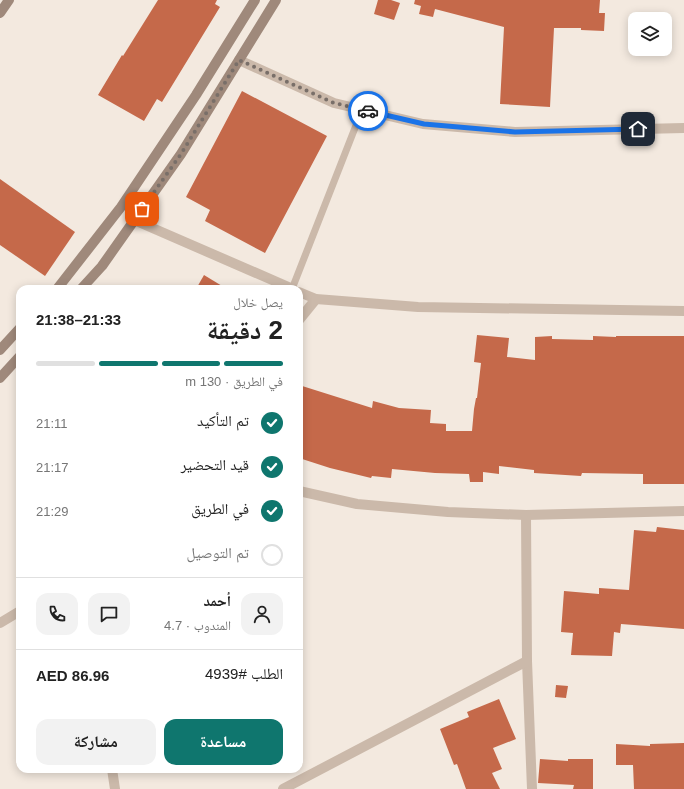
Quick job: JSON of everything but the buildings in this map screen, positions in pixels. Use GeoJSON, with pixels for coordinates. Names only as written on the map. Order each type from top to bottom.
{"type":"FeatureCollection","features":[{"type":"Feature","properties":{"kind":"street"},"geometry":{"type":"LineString","coordinates":[[0,13],[9,0]]}},
{"type":"Feature","properties":{"kind":"street"},"geometry":{"type":"LineString","coordinates":[[60,285],[121,208],[196,95],[255,0]]}},
{"type":"Feature","properties":{"kind":"street"},"geometry":{"type":"LineString","coordinates":[[85,285],[102,266],[181,154],[276,0]]}},
{"type":"Feature","properties":{"kind":"street"},"geometry":{"type":"LineString","coordinates":[[239,60],[334,103],[424,124],[515,132],[684,128]]}},
{"type":"Feature","properties":{"kind":"street"},"geometry":{"type":"LineString","coordinates":[[134,220],[283,285]]}},
{"type":"Feature","properties":{"kind":"street"},"geometry":{"type":"LineString","coordinates":[[303,294],[316,299],[418,308],[684,311]]}},
{"type":"Feature","properties":{"kind":"street"},"geometry":{"type":"LineString","coordinates":[[303,315],[316,299]]}},
{"type":"Feature","properties":{"kind":"street"},"geometry":{"type":"LineString","coordinates":[[0,350],[16,332]]}},
{"type":"Feature","properties":{"kind":"street"},"geometry":{"type":"LineString","coordinates":[[0,378],[16,360]]}},
{"type":"Feature","properties":{"kind":"street"},"geometry":{"type":"LineString","coordinates":[[303,492],[357,504],[448,512],[526,515],[684,511]]}},
{"type":"Feature","properties":{"kind":"street"},"geometry":{"type":"LineString","coordinates":[[526,515],[527,661],[532,789]]}},
{"type":"Feature","properties":{"kind":"street"},"geometry":{"type":"LineString","coordinates":[[0,623],[16,613]]}},
{"type":"Feature","properties":{"kind":"street"},"geometry":{"type":"LineString","coordinates":[[282,789],[527,661]]}},
{"type":"Feature","properties":{"kind":"street"},"geometry":{"type":"LineString","coordinates":[[113,773],[115,789]]}},
{"type":"Feature","properties":{"kind":"lane"},"geometry":{"type":"LineString","coordinates":[[294,285],[362,110]]}},
{"type":"Feature","properties":{"kind":"way so far"},"geometry":{"type":"LineString","coordinates":[[142,209],[181,154],[239,60],[334,103],[368,111]]}},
{"type":"Feature","properties":{"kind":"route"},"geometry":{"type":"LineString","coordinates":[[368,111],[424,124],[515,132],[638,129]]}}]}
